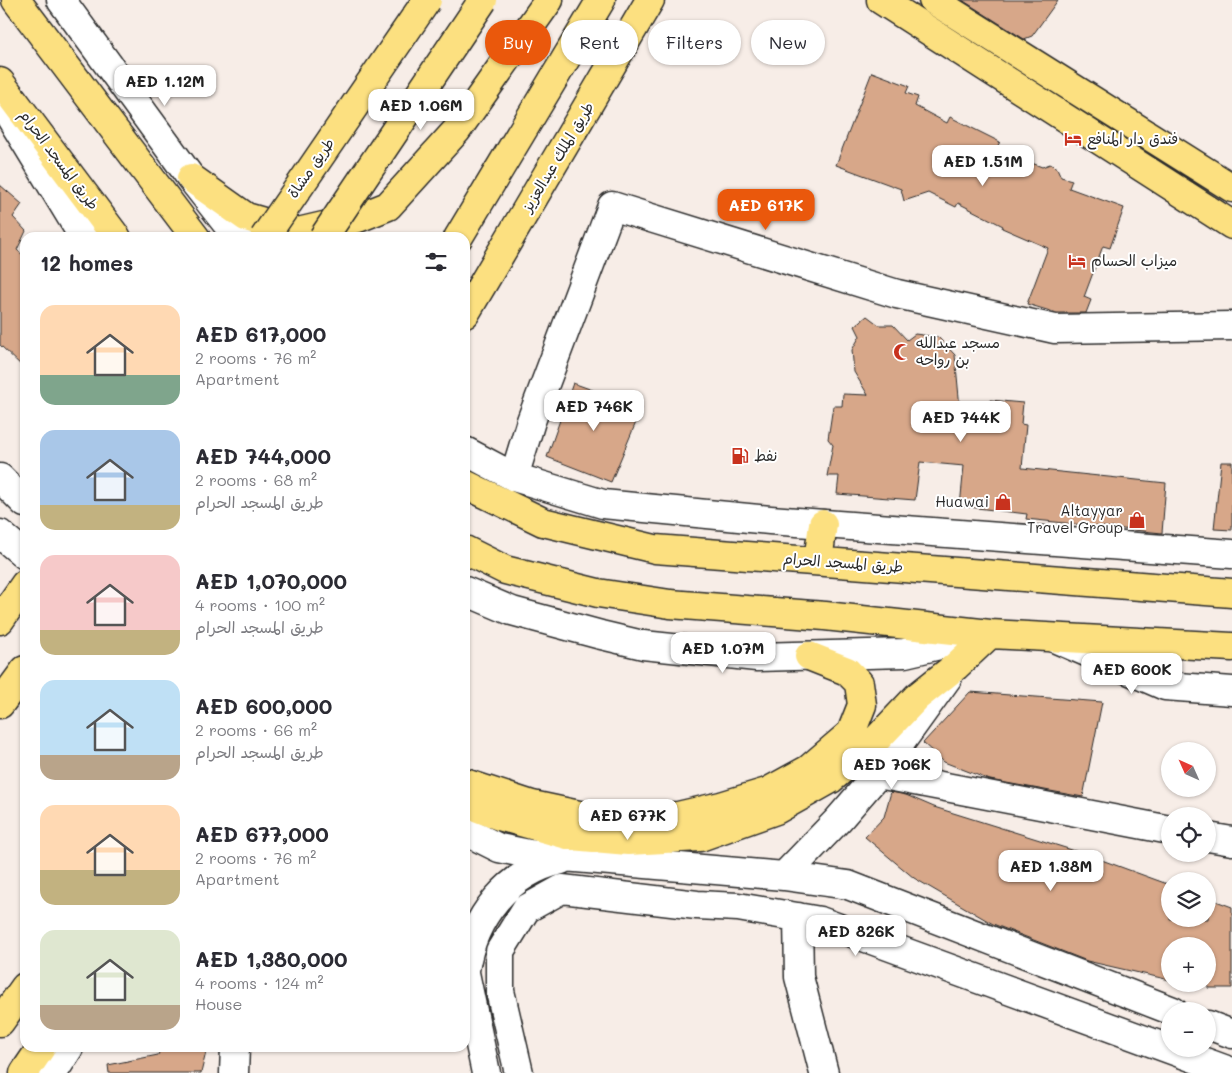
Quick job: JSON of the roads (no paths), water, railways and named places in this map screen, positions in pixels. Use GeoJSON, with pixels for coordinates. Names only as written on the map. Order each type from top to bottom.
{"type":"FeatureCollection","features":[{"type":"Feature","properties":{"kind":"main road"},"geometry":{"type":"LineString","coordinates":[[16,0],[191,232]]}},
{"type":"Feature","properties":{"kind":"main road","name":"طريق مشاة"},"geometry":{"type":"LineString","coordinates":[[268,232],[427,0]]}},
{"type":"Feature","properties":{"kind":"main road"},"geometry":{"type":"LineString","coordinates":[[327,232],[483,0]]}},
{"type":"Feature","properties":{"kind":"main road"},"geometry":{"type":"LineString","coordinates":[[191,178],[246,217],[298,232],[358,218],[388,206],[457,130],[549,0]]}},
{"type":"Feature","properties":{"kind":"main road"},"geometry":{"type":"LineString","coordinates":[[462,232],[601,0]]}},
{"type":"Feature","properties":{"kind":"main road","name":"طريق الملك عبدالعزيز"},"geometry":{"type":"LineString","coordinates":[[638,21],[650,0]]}},
{"type":"Feature","properties":{"kind":"main road"},"geometry":{"type":"LineString","coordinates":[[638,24],[657,0]]}},
{"type":"Feature","properties":{"kind":"main road"},"geometry":{"type":"LineString","coordinates":[[881,0],[1232,225]]}},
{"type":"Feature","properties":{"kind":"main road"},"geometry":{"type":"LineString","coordinates":[[933,0],[1232,188]]}},
{"type":"Feature","properties":{"kind":"main road","name":"طريق الملك عبدالعزيز"},"geometry":{"type":"LineString","coordinates":[[470,306],[612,65]]}},
{"type":"Feature","properties":{"kind":"main road","name":"طريق المسجد الحرام"},"geometry":{"type":"LineString","coordinates":[[0,82],[113,232]]}},
{"type":"Feature","properties":{"kind":"main road","name":"طريق المسجد الحرام"},"geometry":{"type":"LineString","coordinates":[[470,486],[543,522],[655,549],[1232,593]]}},
{"type":"Feature","properties":{"kind":"main road"},"geometry":{"type":"LineString","coordinates":[[818,561],[823,524]]}},
{"type":"Feature","properties":{"kind":"main road"},"geometry":{"type":"LineString","coordinates":[[470,552],[505,570],[598,593],[670,604],[825,616],[990,634],[1232,647]]}},
{"type":"Feature","properties":{"kind":"main road"},"geometry":{"type":"LineString","coordinates":[[0,620],[20,591]]}},
{"type":"Feature","properties":{"kind":"main road"},"geometry":{"type":"LineString","coordinates":[[470,805],[499,816],[570,836],[628,841],[700,837],[771,801],[831,779],[878,738],[916,697],[956,666],[990,634]]}},
{"type":"Feature","properties":{"kind":"main road"},"geometry":{"type":"LineString","coordinates":[[470,785],[532,805],[593,818],[641,819],[678,816],[721,806],[771,801],[851,733],[862,705],[859,683],[846,671],[808,656]]}},
{"type":"Feature","properties":{"kind":"main road"},"geometry":{"type":"LineString","coordinates":[[0,704],[20,677]]}},
{"type":"Feature","properties":{"kind":"main road"},"geometry":{"type":"LineString","coordinates":[[0,1022],[20,994]]}},
{"type":"Feature","properties":{"kind":"main road"},"geometry":{"type":"LineString","coordinates":[[24,1073],[38,1052]]}},
{"type":"Feature","properties":{"kind":"street"},"geometry":{"type":"LineString","coordinates":[[61,0],[191,178],[233,232]]}},
{"type":"Feature","properties":{"kind":"street"},"geometry":{"type":"LineString","coordinates":[[0,100],[80,232]]}},
{"type":"Feature","properties":{"kind":"street"},"geometry":{"type":"LineString","coordinates":[[514,477],[531,421],[612,206],[897,294],[1055,329],[1232,326]]}},
{"type":"Feature","properties":{"kind":"street"},"geometry":{"type":"LineString","coordinates":[[470,454],[514,477],[603,504],[823,524],[1232,554]]}},
{"type":"Feature","properties":{"kind":"street"},"geometry":{"type":"LineString","coordinates":[[0,478],[20,498]]}},
{"type":"Feature","properties":{"kind":"street"},"geometry":{"type":"LineString","coordinates":[[0,534],[20,550]]}},
{"type":"Feature","properties":{"kind":"street"},"geometry":{"type":"LineString","coordinates":[[470,593],[512,610],[643,645],[757,657],[905,653],[990,634]]}},
{"type":"Feature","properties":{"kind":"street"},"geometry":{"type":"LineString","coordinates":[[1048,636],[1165,686],[1232,691]]}},
{"type":"Feature","properties":{"kind":"street"},"geometry":{"type":"LineString","coordinates":[[784,876],[838,820],[878,774],[956,666]]}},
{"type":"Feature","properties":{"kind":"street"},"geometry":{"type":"LineString","coordinates":[[878,774],[1161,828]]}},
{"type":"Feature","properties":{"kind":"street"},"geometry":{"type":"LineString","coordinates":[[470,834],[499,848],[529,854],[784,876],[848,885],[1161,1006]]}},
{"type":"Feature","properties":{"kind":"street"},"geometry":{"type":"LineString","coordinates":[[1216,838],[1232,841]]}},
{"type":"Feature","properties":{"kind":"street"},"geometry":{"type":"LineString","coordinates":[[470,946],[475,931],[488,909],[511,884],[540,867],[573,858]]}},
{"type":"Feature","properties":{"kind":"street"},"geometry":{"type":"LineString","coordinates":[[519,1073],[500,991],[500,950],[526,909],[562,890],[738,908],[820,921],[1230,1072]]}},
{"type":"Feature","properties":{"kind":"street"},"geometry":{"type":"LineString","coordinates":[[798,917],[799,977],[824,1073]]}},
{"type":"Feature","properties":{"kind":"street"},"geometry":{"type":"LineString","coordinates":[[470,995],[486,1073]]}},
{"type":"Feature","properties":{"kind":"street"},"geometry":{"type":"LineString","coordinates":[[1216,1028],[1232,1034]]}},
{"type":"Feature","properties":{"kind":"street"},"geometry":{"type":"LineString","coordinates":[[53,1073],[66,1052]]}},
{"type":"Feature","properties":{"kind":"street"},"geometry":{"type":"LineString","coordinates":[[234,1073],[235,1052]]}},
{"type":"Feature","properties":{"kind":"place","name":"فندق دار المنافع"},"geometry":{"type":"Point","coordinates":[1073,139]}},
{"type":"Feature","properties":{"kind":"place","name":"ميزاب الحسام"},"geometry":{"type":"Point","coordinates":[1077,261]}},
{"type":"Feature","properties":{"kind":"place","name":"مسجد عبدالله بن رواحه"},"geometry":{"type":"Point","coordinates":[902,352]}},
{"type":"Feature","properties":{"kind":"place","name":"نفط"},"geometry":{"type":"Point","coordinates":[740,456]}},
{"type":"Feature","properties":{"kind":"place","name":"Huawai"},"geometry":{"type":"Point","coordinates":[1003,502]}},
{"type":"Feature","properties":{"kind":"place","name":"Altayyar Travel Group"},"geometry":{"type":"Point","coordinates":[1137,520]}}]}
